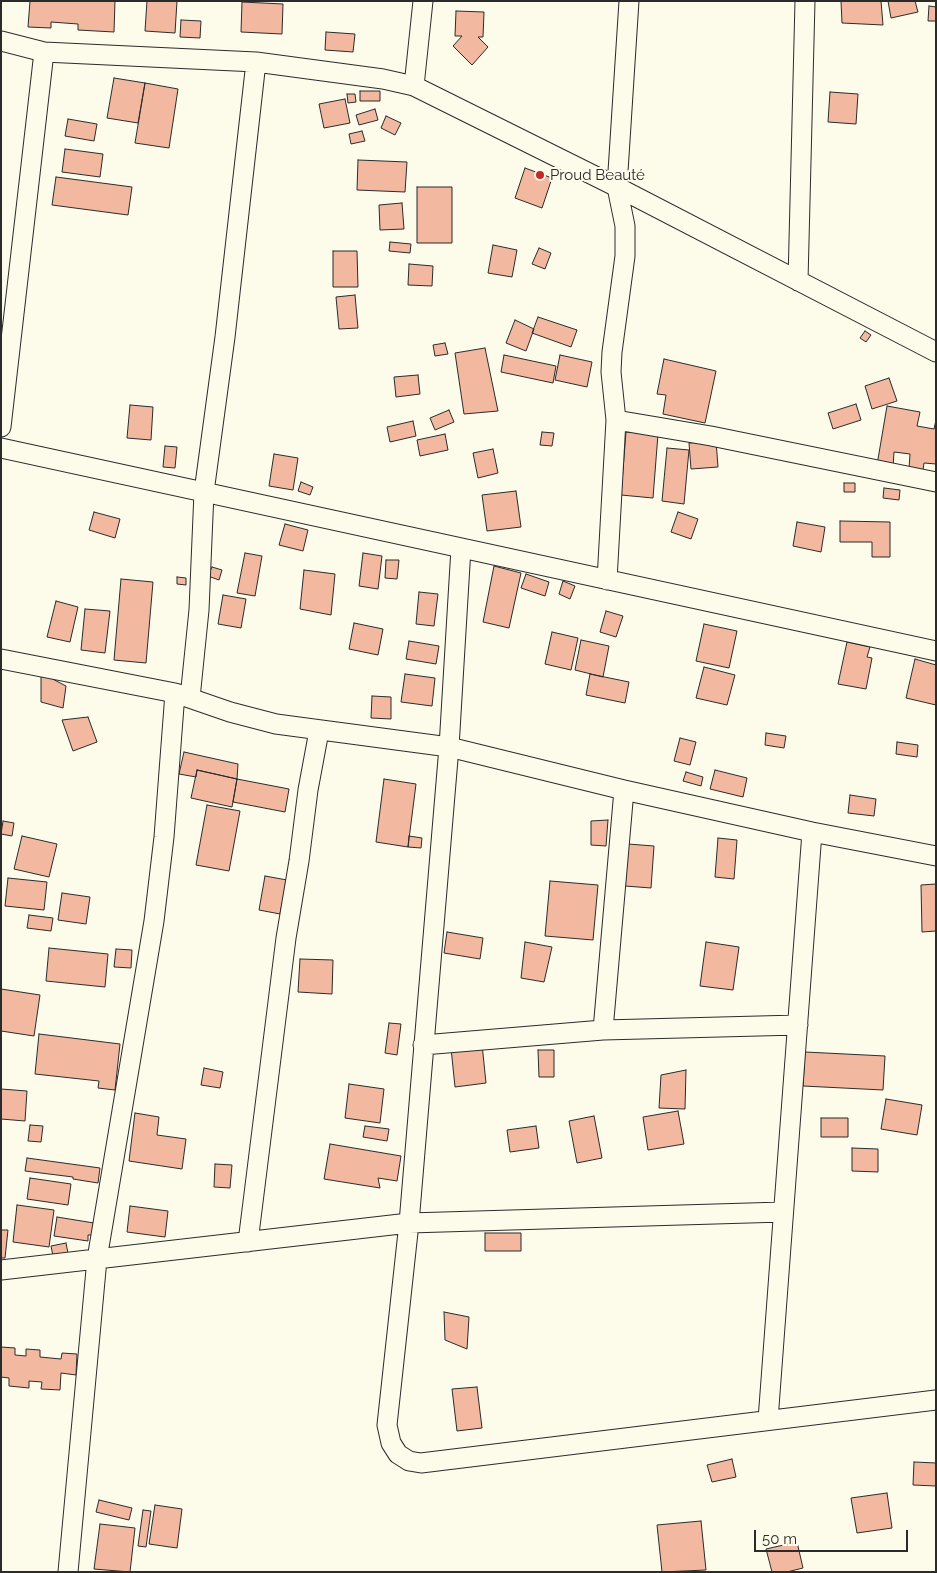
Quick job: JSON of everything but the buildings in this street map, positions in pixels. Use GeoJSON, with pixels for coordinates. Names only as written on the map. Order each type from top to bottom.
{"type":"FeatureCollection","features":[{"type":"Feature","properties":{"kind":"street"},"geometry":{"type":"LineString","coordinates":[[414,86],[424,1]]}},
{"type":"Feature","properties":{"kind":"street"},"geometry":{"type":"LineString","coordinates":[[607,580],[616,420],[611,372],[626,256],[625,226],[617,187],[629,1]]}},
{"type":"Feature","properties":{"kind":"street"},"geometry":{"type":"LineString","coordinates":[[798,281],[806,1]]}},
{"type":"Feature","properties":{"kind":"street"},"geometry":{"type":"LineString","coordinates":[[1,41],[44,52],[256,62],[383,79],[414,86],[617,187],[936,352]]}},
{"type":"Feature","properties":{"kind":"street"},"geometry":{"type":"LineString","coordinates":[[1,427],[44,52]]}},
{"type":"Feature","properties":{"kind":"street"},"geometry":{"type":"LineString","coordinates":[[68,1572],[97,1260],[154,921],[182,695],[199,610],[204,492],[225,337],[256,62]]}},
{"type":"Feature","properties":{"kind":"street"},"geometry":{"type":"LineString","coordinates":[[616,420],[712,436],[936,482]]}},
{"type":"Feature","properties":{"kind":"street"},"geometry":{"type":"LineString","coordinates":[[1,448],[936,651]]}},
{"type":"Feature","properties":{"kind":"street"},"geometry":{"type":"LineString","coordinates":[[461,548],[449,747],[409,1223],[387,1426],[391,1443],[398,1454],[409,1462],[421,1463],[936,1400]]}},
{"type":"Feature","properties":{"kind":"street"},"geometry":{"type":"LineString","coordinates":[[1,659],[182,695],[249,718],[276,724],[449,747],[624,790],[812,832],[936,856]]}},
{"type":"Feature","properties":{"kind":"street"},"geometry":{"type":"LineString","coordinates":[[248,1242],[286,938],[308,790],[319,731]]}},
{"type":"Feature","properties":{"kind":"street"},"geometry":{"type":"LineString","coordinates":[[603,1030],[624,790]]}},
{"type":"Feature","properties":{"kind":"street"},"geometry":{"type":"LineString","coordinates":[[768,1420],[812,832]]}},
{"type":"Feature","properties":{"kind":"street"},"geometry":{"type":"LineString","coordinates":[[423,1045],[603,1030],[798,1025]]}},
{"type":"Feature","properties":{"kind":"street"},"geometry":{"type":"LineString","coordinates":[[1,1270],[409,1223],[783,1212]]}},
{"type":"Feature","properties":{"kind":"place","name":"Proud Beauté"},"geometry":{"type":"Point","coordinates":[540,175]}}]}
